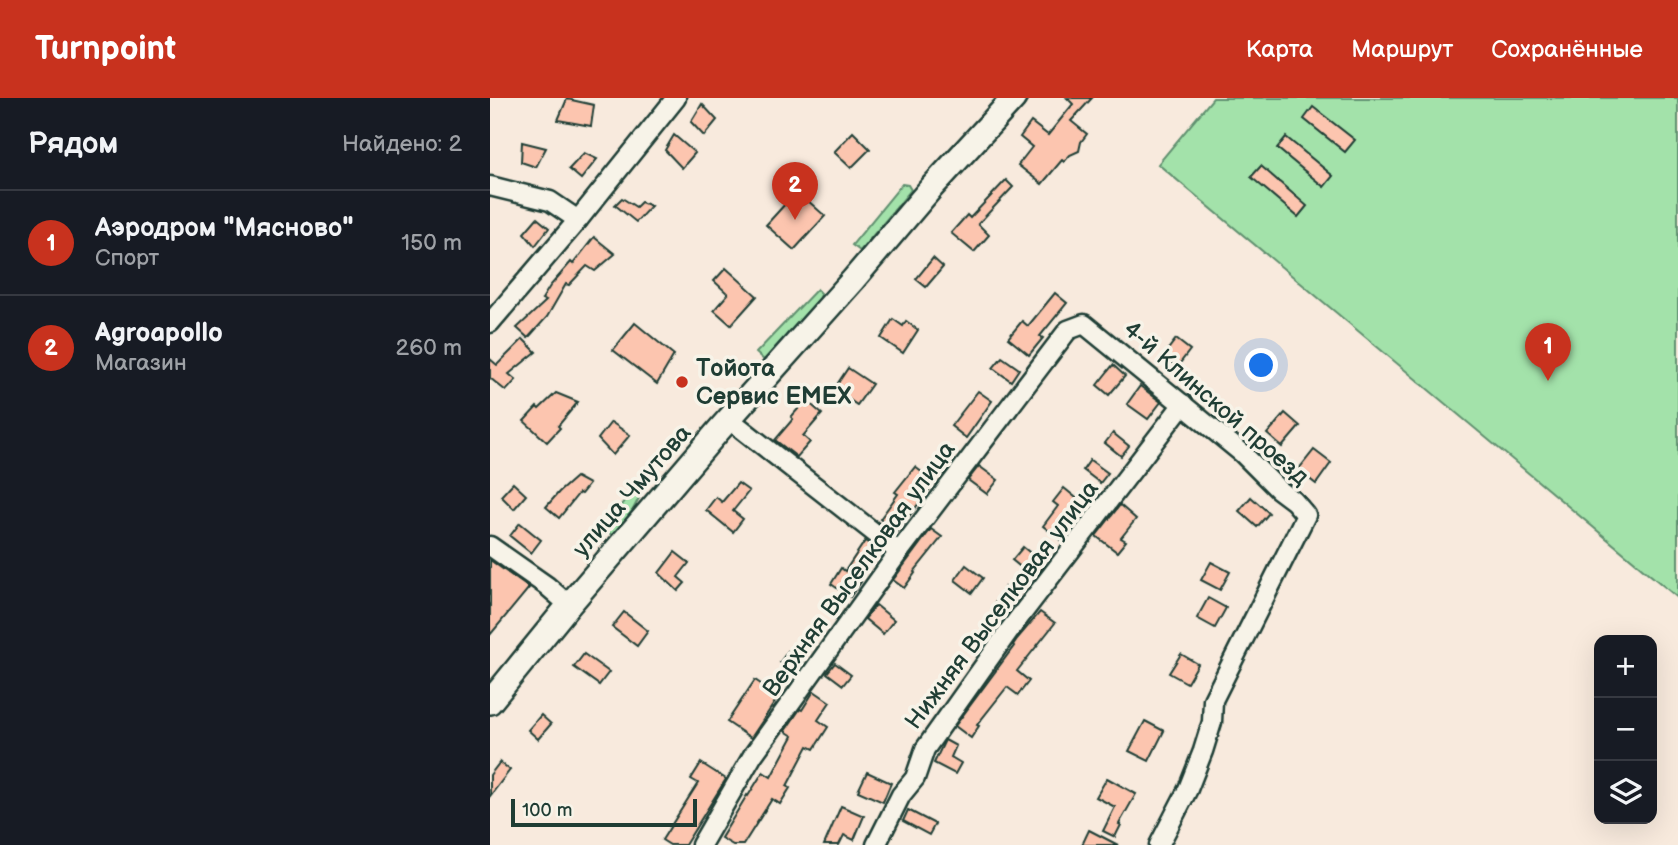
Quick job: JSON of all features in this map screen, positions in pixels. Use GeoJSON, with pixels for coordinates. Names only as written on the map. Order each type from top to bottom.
{"type":"FeatureCollection","features":[{"type":"Feature","properties":{"kind":"main road","name":"улица Чмутова"},"geometry":{"type":"LineString","coordinates":[[490,702],[569,605],[729,419],[932,187],[1014,98]]}},
{"type":"Feature","properties":{"kind":"street"},"geometry":{"type":"LineString","coordinates":[[490,323],[677,98]]}},
{"type":"Feature","properties":{"kind":"street"},"geometry":{"type":"LineString","coordinates":[[490,186],[550,201],[578,220]]}},
{"type":"Feature","properties":{"kind":"street","name":"4-й Клинской проезд"},"geometry":{"type":"LineString","coordinates":[[1068,330],[1084,324],[1242,453],[1306,515],[1213,700],[1212,722],[1203,751],[1188,789],[1159,845]]}},
{"type":"Feature","properties":{"kind":"street","name":"Верхняя Выселковая улица"},"geometry":{"type":"LineString","coordinates":[[701,845],[753,755],[899,552],[1068,330]]}},
{"type":"Feature","properties":{"kind":"street","name":"Нижняя Выселковая улица"},"geometry":{"type":"LineString","coordinates":[[876,845],[901,795],[915,778],[925,749],[1007,632],[1183,404]]}},
{"type":"Feature","properties":{"kind":"street"},"geometry":{"type":"LineString","coordinates":[[729,419],[899,552]]}},
{"type":"Feature","properties":{"kind":"street"},"geometry":{"type":"LineString","coordinates":[[490,546],[569,605]]}},
{"type":"Feature","properties":{"kind":"green space"},"geometry":{"type":"Polygon","coordinates":[[[1213,98],[1678,98],[1678,598],[1158,164],[1213,98]]]}},
{"type":"Feature","properties":{"kind":"green space"},"geometry":{"type":"Polygon","coordinates":[[[902,184],[908,185],[911,190],[860,251],[852,245],[902,184]]]}},
{"type":"Feature","properties":{"kind":"green space"},"geometry":{"type":"Polygon","coordinates":[[[817,289],[821,293],[820,298],[764,360],[756,353],[817,289]]]}},
{"type":"Feature","properties":{"kind":"green space"},"geometry":{"type":"Polygon","coordinates":[[[635,488],[640,496],[628,519],[612,535],[602,528],[635,488]]]}},
{"type":"Feature","properties":{"kind":"building"},"geometry":{"type":"Polygon","coordinates":[[[1067,98],[1092,98],[1071,121],[1087,134],[1079,151],[1064,162],[1062,160],[1042,184],[1018,165],[1032,147],[1020,137],[1031,122],[1048,135],[1073,104],[1067,98]]]}},
{"type":"Feature","properties":{"kind":"building"},"geometry":{"type":"Polygon","coordinates":[[[567,99],[594,105],[591,126],[558,120],[567,99]]]}},
{"type":"Feature","properties":{"kind":"building"},"geometry":{"type":"Polygon","coordinates":[[[702,104],[717,120],[704,136],[691,122],[702,104]]]}},
{"type":"Feature","properties":{"kind":"building"},"geometry":{"type":"Polygon","coordinates":[[[1313,107],[1355,140],[1345,152],[1304,119],[1313,107]]]}},
{"type":"Feature","properties":{"kind":"building"},"geometry":{"type":"Polygon","coordinates":[[[853,132],[870,149],[851,168],[834,152],[853,132]]]}},
{"type":"Feature","properties":{"kind":"building"},"geometry":{"type":"Polygon","coordinates":[[[674,135],[695,153],[682,168],[665,150],[674,135]]]}},
{"type":"Feature","properties":{"kind":"building"},"geometry":{"type":"Polygon","coordinates":[[[1286,137],[1333,176],[1324,187],[1277,148],[1286,137]]]}},
{"type":"Feature","properties":{"kind":"building"},"geometry":{"type":"Polygon","coordinates":[[[522,142],[546,148],[536,167],[521,162],[522,142]]]}},
{"type":"Feature","properties":{"kind":"building"},"geometry":{"type":"Polygon","coordinates":[[[584,153],[597,159],[581,179],[569,169],[584,153]]]}},
{"type":"Feature","properties":{"kind":"building"},"geometry":{"type":"Polygon","coordinates":[[[1261,166],[1307,206],[1298,217],[1251,177],[1261,166]]]}},
{"type":"Feature","properties":{"kind":"building"},"geometry":{"type":"Polygon","coordinates":[[[1006,180],[1013,187],[978,224],[989,235],[974,252],[951,233],[967,215],[970,218],[1006,180]]]}},
{"type":"Feature","properties":{"kind":"building"},"geometry":{"type":"Polygon","coordinates":[[[797,191],[825,216],[794,250],[766,225],[797,191]]]}},
{"type":"Feature","properties":{"kind":"building"},"geometry":{"type":"Polygon","coordinates":[[[622,198],[636,207],[641,202],[651,206],[636,222],[615,205],[622,198]]]}},
{"type":"Feature","properties":{"kind":"building"},"geometry":{"type":"Polygon","coordinates":[[[537,218],[549,228],[535,246],[524,233],[537,218]]]}},
{"type":"Feature","properties":{"kind":"building"},"geometry":{"type":"Polygon","coordinates":[[[594,237],[615,254],[595,271],[587,266],[569,285],[566,284],[547,317],[528,338],[517,328],[546,301],[542,299],[550,286],[571,262],[573,264],[594,237]]]}},
{"type":"Feature","properties":{"kind":"building"},"geometry":{"type":"Polygon","coordinates":[[[933,258],[943,267],[926,287],[916,279],[933,258]]]}},
{"type":"Feature","properties":{"kind":"building"},"geometry":{"type":"Polygon","coordinates":[[[726,268],[757,296],[731,325],[714,310],[728,294],[714,281],[726,268]]]}},
{"type":"Feature","properties":{"kind":"building"},"geometry":{"type":"Polygon","coordinates":[[[1055,293],[1067,303],[1040,336],[1043,338],[1029,355],[1008,338],[1022,321],[1028,326],[1055,293]]]}},
{"type":"Feature","properties":{"kind":"building"},"geometry":{"type":"Polygon","coordinates":[[[893,319],[903,326],[906,321],[918,330],[903,353],[881,338],[893,319]]]}},
{"type":"Feature","properties":{"kind":"building"},"geometry":{"type":"Polygon","coordinates":[[[635,323],[674,355],[657,384],[613,350],[635,323]]]}},
{"type":"Feature","properties":{"kind":"building"},"geometry":{"type":"Polygon","coordinates":[[[523,339],[536,352],[509,374],[516,380],[506,391],[490,378],[490,359],[497,365],[523,339]]]}},
{"type":"Feature","properties":{"kind":"building"},"geometry":{"type":"Polygon","coordinates":[[[1176,339],[1190,350],[1177,367],[1163,356],[1176,339]]]}},
{"type":"Feature","properties":{"kind":"building"},"geometry":{"type":"Polygon","coordinates":[[[1002,357],[1019,369],[1011,381],[993,368],[1002,357]]]}},
{"type":"Feature","properties":{"kind":"building"},"geometry":{"type":"Polygon","coordinates":[[[1113,365],[1125,376],[1109,395],[1097,385],[1113,365]]]}},
{"type":"Feature","properties":{"kind":"building"},"geometry":{"type":"Polygon","coordinates":[[[848,368],[872,384],[857,405],[834,389],[848,368]]]}},
{"type":"Feature","properties":{"kind":"building"},"geometry":{"type":"Polygon","coordinates":[[[1140,386],[1161,402],[1148,419],[1127,404],[1140,386]]]}},
{"type":"Feature","properties":{"kind":"building"},"geometry":{"type":"Polygon","coordinates":[[[978,391],[992,401],[966,438],[951,426],[978,391]]]}},
{"type":"Feature","properties":{"kind":"building"},"geometry":{"type":"Polygon","coordinates":[[[556,393],[578,402],[547,442],[524,421],[556,393]]]}},
{"type":"Feature","properties":{"kind":"building"},"geometry":{"type":"Polygon","coordinates":[[[806,400],[822,414],[803,436],[810,442],[797,457],[775,440],[806,400]]]}},
{"type":"Feature","properties":{"kind":"building"},"geometry":{"type":"Polygon","coordinates":[[[1285,413],[1300,426],[1282,447],[1267,434],[1285,413]]]}},
{"type":"Feature","properties":{"kind":"building"},"geometry":{"type":"Polygon","coordinates":[[[611,422],[630,435],[613,455],[598,439],[611,422]]]}},
{"type":"Feature","properties":{"kind":"building"},"geometry":{"type":"Polygon","coordinates":[[[1113,433],[1129,446],[1121,456],[1105,443],[1113,433]]]}},
{"type":"Feature","properties":{"kind":"building"},"geometry":{"type":"Polygon","coordinates":[[[1314,450],[1331,463],[1316,484],[1298,470],[1314,450]]]}},
{"type":"Feature","properties":{"kind":"building"},"geometry":{"type":"Polygon","coordinates":[[[1090,460],[1108,473],[1100,483],[1083,470],[1090,460]]]}},
{"type":"Feature","properties":{"kind":"building"},"geometry":{"type":"Polygon","coordinates":[[[979,466],[998,480],[987,494],[968,480],[979,466]]]}},
{"type":"Feature","properties":{"kind":"building"},"geometry":{"type":"Polygon","coordinates":[[[915,467],[935,482],[897,532],[880,519],[898,494],[895,492],[915,467]]]}},
{"type":"Feature","properties":{"kind":"building"},"geometry":{"type":"Polygon","coordinates":[[[576,477],[589,484],[559,518],[546,507],[576,477]]]}},
{"type":"Feature","properties":{"kind":"building"},"geometry":{"type":"Polygon","coordinates":[[[513,483],[526,495],[514,509],[501,496],[513,483]]]}},
{"type":"Feature","properties":{"kind":"building"},"geometry":{"type":"Polygon","coordinates":[[[738,483],[749,491],[733,511],[743,519],[733,532],[706,510],[716,497],[722,502],[738,483]]]}},
{"type":"Feature","properties":{"kind":"building"},"geometry":{"type":"Polygon","coordinates":[[[1064,488],[1086,506],[1061,540],[1043,526],[1058,506],[1053,502],[1064,488]]]}},
{"type":"Feature","properties":{"kind":"building"},"geometry":{"type":"Polygon","coordinates":[[[1251,497],[1269,513],[1257,527],[1239,511],[1251,497]]]}},
{"type":"Feature","properties":{"kind":"building"},"geometry":{"type":"Polygon","coordinates":[[[1120,505],[1136,519],[1121,538],[1126,541],[1117,552],[1096,536],[1120,505]]]}},
{"type":"Feature","properties":{"kind":"building"},"geometry":{"type":"Polygon","coordinates":[[[520,523],[541,540],[531,553],[510,536],[520,523]]]}},
{"type":"Feature","properties":{"kind":"building"},"geometry":{"type":"Polygon","coordinates":[[[931,529],[942,537],[904,588],[893,580],[931,529]]]}},
{"type":"Feature","properties":{"kind":"building"},"geometry":{"type":"Polygon","coordinates":[[[865,541],[878,550],[850,597],[831,584],[841,568],[845,571],[865,541]]]}},
{"type":"Feature","properties":{"kind":"building"},"geometry":{"type":"Polygon","coordinates":[[[1023,547],[1045,565],[1034,578],[1012,560],[1023,547]]]}},
{"type":"Feature","properties":{"kind":"building"},"geometry":{"type":"Polygon","coordinates":[[[675,552],[689,563],[678,577],[685,583],[678,591],[659,573],[675,552]]]}},
{"type":"Feature","properties":{"kind":"building"},"geometry":{"type":"Polygon","coordinates":[[[490,560],[529,588],[490,635],[490,560]]]}},
{"type":"Feature","properties":{"kind":"building"},"geometry":{"type":"Polygon","coordinates":[[[1211,562],[1230,572],[1220,590],[1201,580],[1211,562]]]}},
{"type":"Feature","properties":{"kind":"building"},"geometry":{"type":"Polygon","coordinates":[[[966,565],[983,578],[972,593],[955,580],[966,565]]]}},
{"type":"Feature","properties":{"kind":"building"},"geometry":{"type":"Polygon","coordinates":[[[1005,587],[1018,597],[1005,617],[992,608],[1005,587]]]}},
{"type":"Feature","properties":{"kind":"building"},"geometry":{"type":"Polygon","coordinates":[[[1208,598],[1226,608],[1215,628],[1197,618],[1208,598]]]}},
{"type":"Feature","properties":{"kind":"building"},"geometry":{"type":"Polygon","coordinates":[[[876,605],[894,620],[883,634],[865,619],[876,605]]]}},
{"type":"Feature","properties":{"kind":"building"},"geometry":{"type":"Polygon","coordinates":[[[624,612],[648,631],[637,646],[612,627],[624,612]]]}},
{"type":"Feature","properties":{"kind":"building"},"geometry":{"type":"Polygon","coordinates":[[[1040,612],[1055,623],[1017,671],[1029,681],[1018,695],[1007,687],[977,725],[979,726],[971,738],[955,726],[1017,639],[1040,612]]]}},
{"type":"Feature","properties":{"kind":"building"},"geometry":{"type":"Polygon","coordinates":[[[788,651],[803,663],[794,674],[780,662],[788,651]]]}},
{"type":"Feature","properties":{"kind":"building"},"geometry":{"type":"Polygon","coordinates":[[[584,654],[609,672],[599,685],[574,667],[584,654]]]}},
{"type":"Feature","properties":{"kind":"building"},"geometry":{"type":"Polygon","coordinates":[[[1181,654],[1198,664],[1187,683],[1169,673],[1181,654]]]}},
{"type":"Feature","properties":{"kind":"building"},"geometry":{"type":"Polygon","coordinates":[[[835,663],[851,675],[843,685],[827,673],[835,663]]]}},
{"type":"Feature","properties":{"kind":"building"},"geometry":{"type":"Polygon","coordinates":[[[755,680],[779,696],[751,738],[727,722],[755,680]]]}},
{"type":"Feature","properties":{"kind":"building"},"geometry":{"type":"Polygon","coordinates":[[[814,691],[830,702],[818,720],[828,727],[814,749],[808,746],[780,804],[772,799],[743,845],[733,845],[721,838],[763,772],[771,777],[793,736],[785,731],[814,691]]]}},
{"type":"Feature","properties":{"kind":"building"},"geometry":{"type":"Polygon","coordinates":[[[541,715],[551,724],[538,739],[528,730],[541,715]]]}},
{"type":"Feature","properties":{"kind":"building"},"geometry":{"type":"Polygon","coordinates":[[[1145,721],[1164,731],[1149,761],[1129,751],[1145,721]]]}},
{"type":"Feature","properties":{"kind":"building"},"geometry":{"type":"Polygon","coordinates":[[[945,740],[956,746],[951,757],[961,763],[955,774],[934,763],[945,740]]]}},
{"type":"Feature","properties":{"kind":"building"},"geometry":{"type":"Polygon","coordinates":[[[500,762],[510,770],[490,796],[490,775],[500,762]]]}},
{"type":"Feature","properties":{"kind":"building"},"geometry":{"type":"Polygon","coordinates":[[[701,763],[726,779],[685,845],[670,845],[662,840],[698,783],[691,779],[701,763]]]}},
{"type":"Feature","properties":{"kind":"building"},"geometry":{"type":"Polygon","coordinates":[[[867,772],[891,783],[883,802],[858,791],[867,772]]]}},
{"type":"Feature","properties":{"kind":"building"},"geometry":{"type":"Polygon","coordinates":[[[1107,778],[1136,794],[1119,824],[1121,825],[1115,837],[1103,831],[1115,807],[1096,797],[1107,778]]]}},
{"type":"Feature","properties":{"kind":"building"},"geometry":{"type":"Polygon","coordinates":[[[841,806],[864,816],[854,840],[844,835],[839,845],[824,845],[841,806]]]}},
{"type":"Feature","properties":{"kind":"building"},"geometry":{"type":"Polygon","coordinates":[[[908,810],[935,824],[929,835],[903,821],[908,810]]]}},
{"type":"Feature","properties":{"kind":"building"},"geometry":{"type":"Polygon","coordinates":[[[1089,830],[1118,845],[1082,845],[1089,830]]]}},
{"type":"Feature","properties":{"kind":"place","name":"Agroapollo"},"geometry":{"type":"Point","coordinates":[795,220]}},
{"type":"Feature","properties":{"kind":"place","name":"Аэродром \"Мясново\""},"geometry":{"type":"Point","coordinates":[1548,381]}},
{"type":"Feature","properties":{"kind":"place","name":"Тойота Сервис EMEX"},"geometry":{"type":"Point","coordinates":[682,382]}}]}
